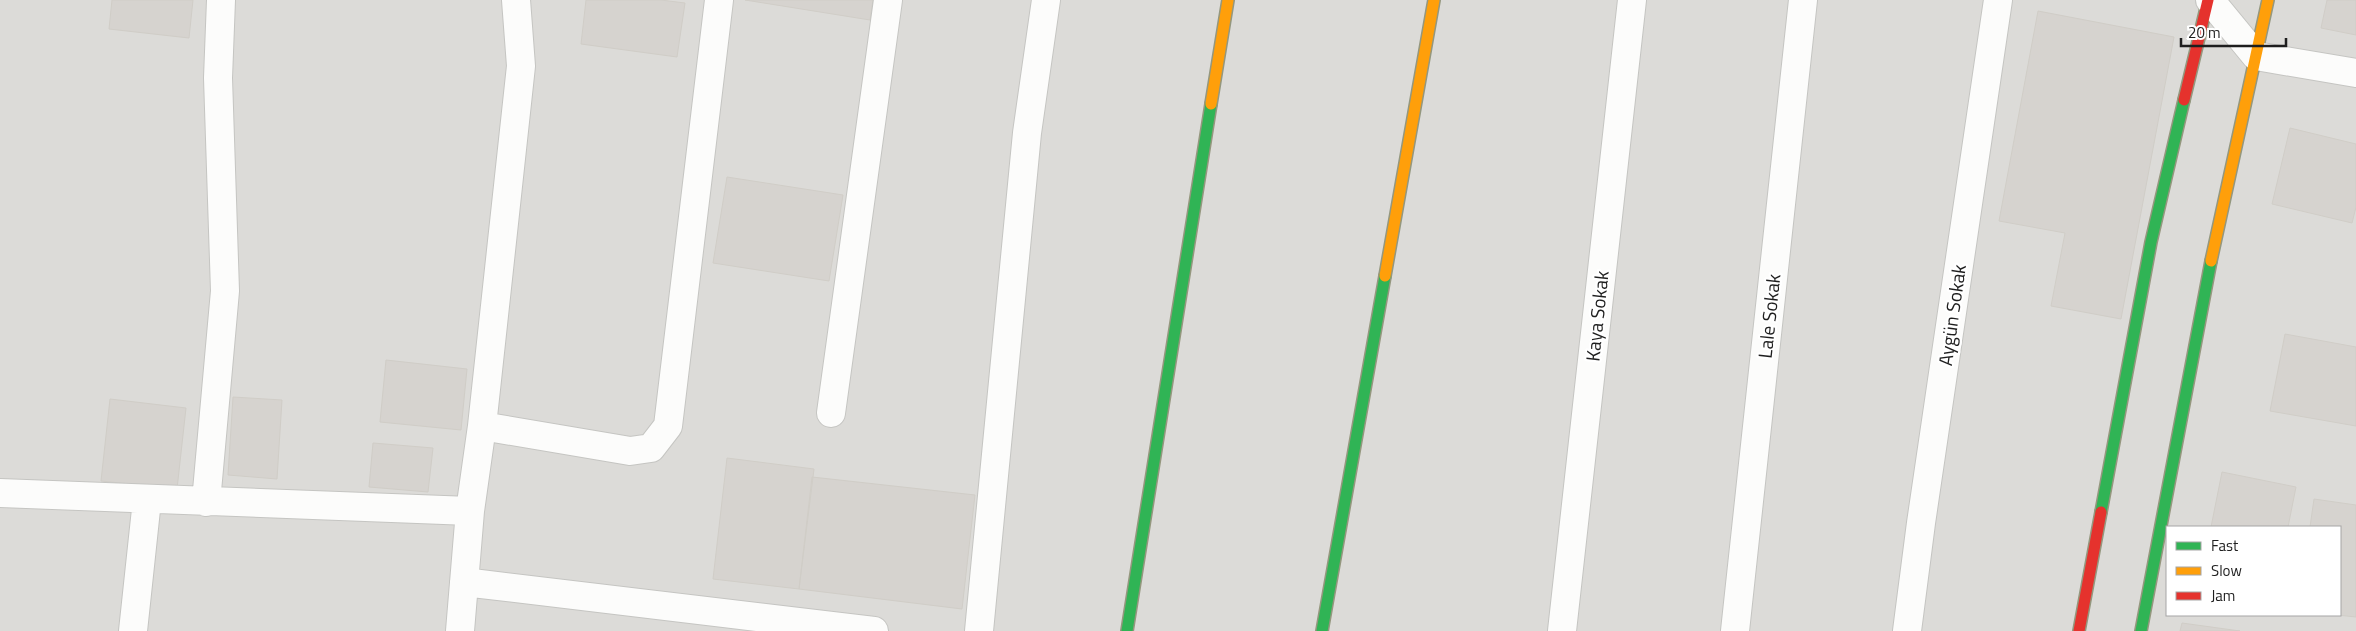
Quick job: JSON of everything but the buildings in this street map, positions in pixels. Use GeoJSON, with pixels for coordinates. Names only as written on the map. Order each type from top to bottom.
{"type":"FeatureCollection","features":[{"type":"Feature","properties":{"kind":"street"},"geometry":{"type":"LineString","coordinates":[[206,502],[225,290],[218,78],[221,0]]}},
{"type":"Feature","properties":{"kind":"street"},"geometry":{"type":"LineString","coordinates":[[460,631],[470,511],[482,426],[521,66],[516,0]]}},
{"type":"Feature","properties":{"kind":"street"},"geometry":{"type":"LineString","coordinates":[[482,426],[630,451],[651,448],[668,426],[719,0]]}},
{"type":"Feature","properties":{"kind":"street"},"geometry":{"type":"LineString","coordinates":[[831,413],[888,0]]}},
{"type":"Feature","properties":{"kind":"street"},"geometry":{"type":"LineString","coordinates":[[979,631],[1027,133],[1046,0]]}},
{"type":"Feature","properties":{"kind":"street"},"geometry":{"type":"LineString","coordinates":[[1127,631],[1228,0]]}},
{"type":"Feature","properties":{"kind":"street"},"geometry":{"type":"LineString","coordinates":[[1322,631],[1434,0]]}},
{"type":"Feature","properties":{"kind":"street","name":"Kaya Sokak"},"geometry":{"type":"LineString","coordinates":[[1562,631],[1632,0]]}},
{"type":"Feature","properties":{"kind":"street","name":"Lale Sokak"},"geometry":{"type":"LineString","coordinates":[[1736,631],[1803,0]]}},
{"type":"Feature","properties":{"kind":"street","name":"Aygün Sokak"},"geometry":{"type":"LineString","coordinates":[[1907,631],[1921,523],[1998,0]]}},
{"type":"Feature","properties":{"kind":"street"},"geometry":{"type":"LineString","coordinates":[[2209,0],[2256,56],[2356,73]]}},
{"type":"Feature","properties":{"kind":"street"},"geometry":{"type":"LineString","coordinates":[[2079,631],[2151,242],[2209,0]]}},
{"type":"Feature","properties":{"kind":"street"},"geometry":{"type":"LineString","coordinates":[[2141,631],[2212,259],[2268,0]]}},
{"type":"Feature","properties":{"kind":"street"},"geometry":{"type":"LineString","coordinates":[[0,493],[470,511]]}},
{"type":"Feature","properties":{"kind":"street"},"geometry":{"type":"LineString","coordinates":[[133,631],[147,500]]}},
{"type":"Feature","properties":{"kind":"street"},"geometry":{"type":"LineString","coordinates":[[464,582],[874,631]]}},
{"type":"Feature","properties":{"kind":"shaded area"},"geometry":{"type":"Polygon","coordinates":[[[0,0],[2356,0],[2356,631],[0,631],[0,0]]]}},
{"type":"Feature","properties":{"kind":"traffic: fast"},"geometry":{"type":"LineString","coordinates":[[2101,512],[2151,242],[2184,100]]}},
{"type":"Feature","properties":{"kind":"traffic: fast"},"geometry":{"type":"LineString","coordinates":[[1127,631],[1211,104]]}},
{"type":"Feature","properties":{"kind":"traffic: fast"},"geometry":{"type":"LineString","coordinates":[[2141,631],[2211,261]]}},
{"type":"Feature","properties":{"kind":"traffic: fast"},"geometry":{"type":"LineString","coordinates":[[1322,631],[1385,276]]}},
{"type":"Feature","properties":{"kind":"traffic: slow"},"geometry":{"type":"LineString","coordinates":[[1211,104],[1228,0]]}},
{"type":"Feature","properties":{"kind":"traffic: slow"},"geometry":{"type":"LineString","coordinates":[[1385,276],[1434,0]]}},
{"type":"Feature","properties":{"kind":"traffic: slow"},"geometry":{"type":"LineString","coordinates":[[2211,261],[2268,0]]}},
{"type":"Feature","properties":{"kind":"traffic: jam"},"geometry":{"type":"LineString","coordinates":[[2184,100],[2208,0]]}},
{"type":"Feature","properties":{"kind":"traffic: jam"},"geometry":{"type":"LineString","coordinates":[[2079,631],[2101,512]]}}]}
